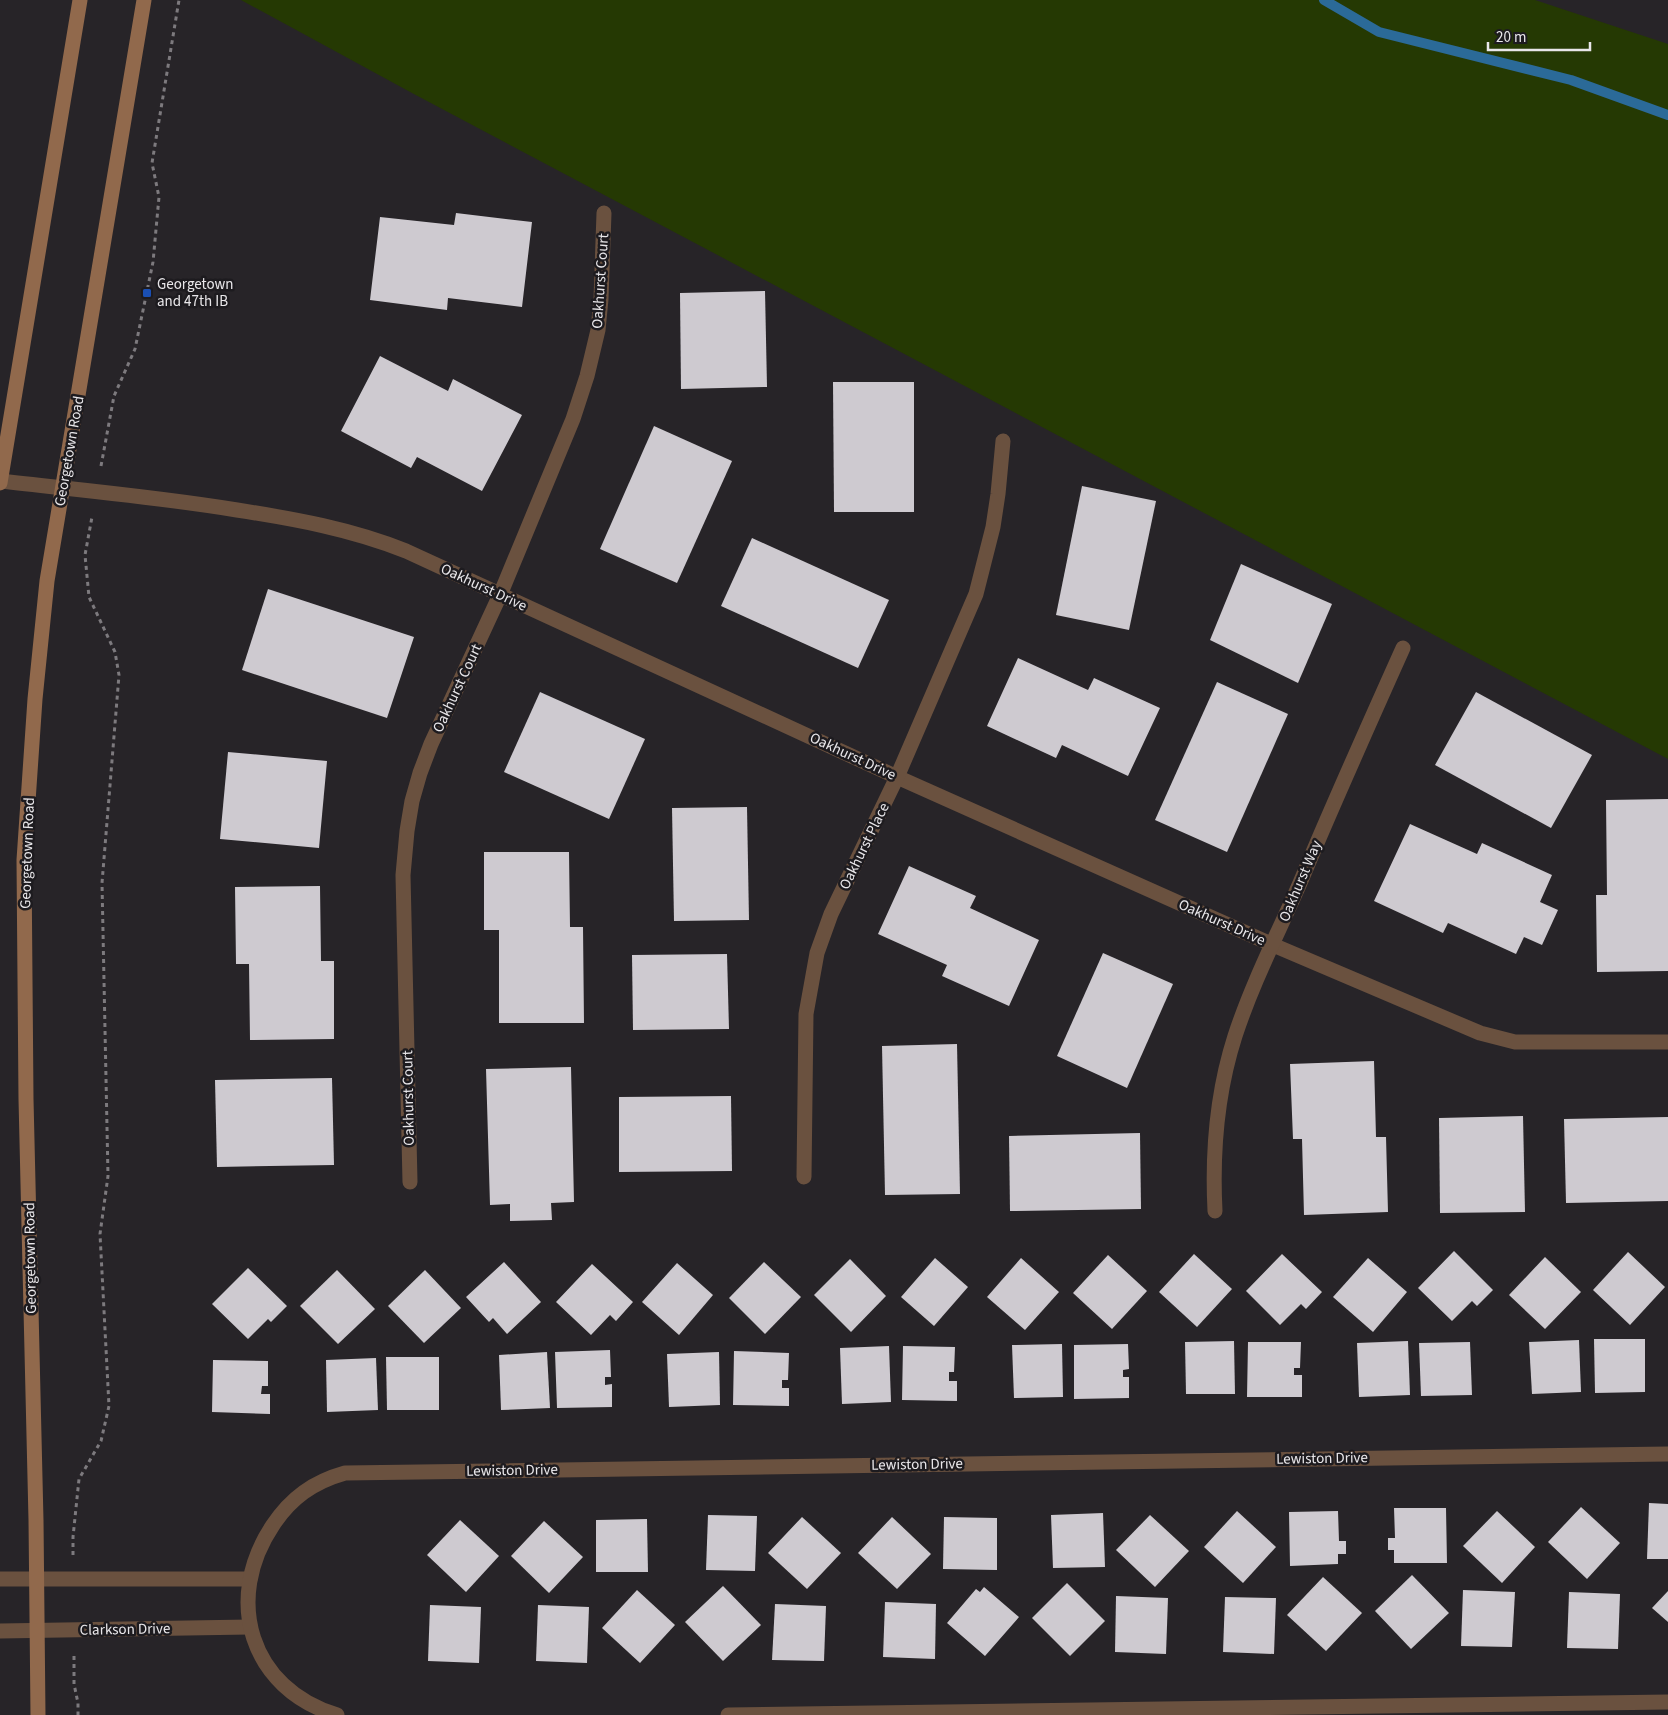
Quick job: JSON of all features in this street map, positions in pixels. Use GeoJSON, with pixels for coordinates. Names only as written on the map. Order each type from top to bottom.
{"type":"FeatureCollection","features":[{"type":"Feature","properties":{"kind":"main road"},"geometry":{"type":"LineString","coordinates":[[0,482],[80,0]]}},
{"type":"Feature","properties":{"kind":"main road","name":"Georgetown Road"},"geometry":{"type":"LineString","coordinates":[[38,1715],[37,1579],[26,1108],[24,860],[35,699],[46,590],[61,487],[78,402],[144,0]]}},
{"type":"Feature","properties":{"kind":"street","name":"Oakhurst Court"},"geometry":{"type":"LineString","coordinates":[[410,1182],[403,890],[406,831],[412,801],[431,744],[500,595],[573,419],[588,376],[598,330],[602,299],[604,213]]}},
{"type":"Feature","properties":{"kind":"street","name":"Oakhurst Place"},"geometry":{"type":"LineString","coordinates":[[804,1177],[806,1014],[817,953],[834,908],[897,777],[957,640],[978,586],[993,527],[1003,440]]}},
{"type":"Feature","properties":{"kind":"street","name":"Oakhurst Drive"},"geometry":{"type":"LineString","coordinates":[[0,482],[61,487],[289,518],[337,528],[378,540],[406,551],[897,777],[1273,945],[1480,1033],[1515,1042],[1668,1042]]}},
{"type":"Feature","properties":{"kind":"street","name":"Oakhurst Way"},"geometry":{"type":"LineString","coordinates":[[1215,1211],[1214,1166],[1216,1134],[1225,1073],[1235,1035],[1352,760],[1403,648]]}},
{"type":"Feature","properties":{"kind":"street","name":"Lewiston Drive"},"geometry":{"type":"LineString","coordinates":[[250,1627],[247,1606],[250,1579],[254,1561],[263,1540],[285,1508],[312,1486],[328,1478],[345,1473],[1668,1454]]}},
{"type":"Feature","properties":{"kind":"street"},"geometry":{"type":"LineString","coordinates":[[0,1580],[250,1579]]}},
{"type":"Feature","properties":{"kind":"street"},"geometry":{"type":"LineString","coordinates":[[250,1627],[258,1650],[277,1678],[304,1702],[325,1712],[337,1715]]}},
{"type":"Feature","properties":{"kind":"street","name":"Clarkson Drive"},"geometry":{"type":"LineString","coordinates":[[0,1630],[250,1627]]}},
{"type":"Feature","properties":{"kind":"street"},"geometry":{"type":"LineString","coordinates":[[728,1715],[1668,1702]]}},
{"type":"Feature","properties":{"kind":"path"},"geometry":{"type":"LineString","coordinates":[[104,448],[114,396],[135,349],[153,262],[159,197],[152,163],[179,0]]}},
{"type":"Feature","properties":{"kind":"path"},"geometry":{"type":"LineString","coordinates":[[72,1537],[79,1479],[101,1441],[109,1406],[100,1234],[108,1176],[102,883],[119,675],[114,652],[89,597],[85,555]]}},
{"type":"Feature","properties":{"kind":"path"},"geometry":{"type":"LineString","coordinates":[[74,1684],[78,1703],[78,1715]]}},
{"type":"Feature","properties":{"kind":"green space"},"geometry":{"type":"Polygon","coordinates":[[[241,0],[1535,0],[1668,44],[1668,759],[412,93],[241,0]]]}},
{"type":"Feature","properties":{"kind":"building"},"geometry":{"type":"Polygon","coordinates":[[[456,213],[532,222],[522,307],[448,298],[447,310],[370,300],[380,217],[454,225],[456,213]]]}},
{"type":"Feature","properties":{"kind":"building"},"geometry":{"type":"Polygon","coordinates":[[[765,291],[767,387],[681,389],[680,293],[765,291]]]}},
{"type":"Feature","properties":{"kind":"building"},"geometry":{"type":"Polygon","coordinates":[[[380,356],[448,391],[453,379],[522,415],[482,491],[417,457],[411,468],[341,431],[380,356]]]}},
{"type":"Feature","properties":{"kind":"building"},"geometry":{"type":"Polygon","coordinates":[[[833,382],[914,382],[914,512],[834,512],[833,382]]]}},
{"type":"Feature","properties":{"kind":"building"},"geometry":{"type":"Polygon","coordinates":[[[654,426],[732,461],[677,583],[600,549],[654,426]]]}},
{"type":"Feature","properties":{"kind":"building"},"geometry":{"type":"Polygon","coordinates":[[[1082,486],[1156,501],[1129,630],[1056,615],[1082,486]]]}},
{"type":"Feature","properties":{"kind":"building"},"geometry":{"type":"Polygon","coordinates":[[[752,538],[889,600],[858,668],[721,606],[752,538]]]}},
{"type":"Feature","properties":{"kind":"building"},"geometry":{"type":"Polygon","coordinates":[[[1241,564],[1332,604],[1298,683],[1210,640],[1241,564]]]}},
{"type":"Feature","properties":{"kind":"building"},"geometry":{"type":"Polygon","coordinates":[[[268,589],[414,637],[387,718],[242,670],[268,589]]]}},
{"type":"Feature","properties":{"kind":"building"},"geometry":{"type":"Polygon","coordinates":[[[1018,658],[1088,690],[1094,678],[1160,708],[1128,776],[1062,745],[1056,758],[987,726],[1018,658]]]}},
{"type":"Feature","properties":{"kind":"building"},"geometry":{"type":"Polygon","coordinates":[[[1217,682],[1288,714],[1227,852],[1155,820],[1217,682]]]}},
{"type":"Feature","properties":{"kind":"building"},"geometry":{"type":"Polygon","coordinates":[[[540,692],[645,739],[609,819],[504,772],[540,692]]]}},
{"type":"Feature","properties":{"kind":"building"},"geometry":{"type":"Polygon","coordinates":[[[1476,692],[1592,755],[1551,828],[1435,765],[1476,692]]]}},
{"type":"Feature","properties":{"kind":"building"},"geometry":{"type":"Polygon","coordinates":[[[228,752],[327,761],[319,848],[220,839],[228,752]]]}},
{"type":"Feature","properties":{"kind":"building"},"geometry":{"type":"Polygon","coordinates":[[[1668,799],[1668,971],[1597,972],[1596,895],[1607,895],[1606,800],[1668,799]]]}},
{"type":"Feature","properties":{"kind":"building"},"geometry":{"type":"Polygon","coordinates":[[[747,807],[749,920],[674,921],[672,808],[747,807]]]}},
{"type":"Feature","properties":{"kind":"building"},"geometry":{"type":"Polygon","coordinates":[[[1410,824],[1477,854],[1482,843],[1552,875],[1540,902],[1558,910],[1542,945],[1524,937],[1516,954],[1448,923],[1443,933],[1374,901],[1410,824]]]}},
{"type":"Feature","properties":{"kind":"building"},"geometry":{"type":"Polygon","coordinates":[[[484,852],[569,852],[570,927],[583,927],[584,1023],[499,1023],[499,930],[484,930],[484,852]]]}},
{"type":"Feature","properties":{"kind":"building"},"geometry":{"type":"Polygon","coordinates":[[[909,866],[976,896],[970,908],[1039,940],[1009,1006],[942,976],[947,965],[878,934],[909,866]]]}},
{"type":"Feature","properties":{"kind":"building"},"geometry":{"type":"Polygon","coordinates":[[[320,886],[321,961],[334,961],[334,1039],[250,1040],[249,964],[236,964],[235,887],[320,886]]]}},
{"type":"Feature","properties":{"kind":"building"},"geometry":{"type":"Polygon","coordinates":[[[1103,953],[1173,984],[1127,1088],[1057,1056],[1103,953]]]}},
{"type":"Feature","properties":{"kind":"building"},"geometry":{"type":"Polygon","coordinates":[[[727,954],[729,1029],[633,1030],[632,955],[727,954]]]}},
{"type":"Feature","properties":{"kind":"building"},"geometry":{"type":"Polygon","coordinates":[[[957,1044],[960,1194],[885,1195],[882,1046],[957,1044]]]}},
{"type":"Feature","properties":{"kind":"building"},"geometry":{"type":"Polygon","coordinates":[[[1374,1061],[1376,1137],[1386,1137],[1388,1212],[1304,1215],[1302,1139],[1293,1139],[1290,1064],[1374,1061]]]}},
{"type":"Feature","properties":{"kind":"building"},"geometry":{"type":"Polygon","coordinates":[[[571,1067],[574,1202],[551,1203],[552,1220],[510,1221],[510,1204],[490,1205],[486,1069],[571,1067]]]}},
{"type":"Feature","properties":{"kind":"building"},"geometry":{"type":"Polygon","coordinates":[[[332,1078],[334,1165],[217,1167],[215,1080],[332,1078]]]}},
{"type":"Feature","properties":{"kind":"building"},"geometry":{"type":"Polygon","coordinates":[[[731,1096],[732,1171],[619,1172],[619,1097],[731,1096]]]}},
{"type":"Feature","properties":{"kind":"building"},"geometry":{"type":"Polygon","coordinates":[[[1523,1116],[1525,1212],[1440,1213],[1439,1118],[1523,1116]]]}},
{"type":"Feature","properties":{"kind":"building"},"geometry":{"type":"Polygon","coordinates":[[[1668,1117],[1668,1201],[1566,1203],[1564,1119],[1668,1117]]]}},
{"type":"Feature","properties":{"kind":"building"},"geometry":{"type":"Polygon","coordinates":[[[1140,1133],[1141,1209],[1010,1211],[1009,1136],[1140,1133]]]}},
{"type":"Feature","properties":{"kind":"building"},"geometry":{"type":"Polygon","coordinates":[[[1454,1251],[1493,1290],[1477,1306],[1472,1301],[1452,1321],[1418,1288],[1454,1251]]]}},
{"type":"Feature","properties":{"kind":"building"},"geometry":{"type":"Polygon","coordinates":[[[1628,1252],[1665,1287],[1630,1325],[1593,1290],[1628,1252]]]}},
{"type":"Feature","properties":{"kind":"building"},"geometry":{"type":"Polygon","coordinates":[[[1194,1254],[1232,1289],[1197,1327],[1159,1292],[1194,1254]]]}},
{"type":"Feature","properties":{"kind":"building"},"geometry":{"type":"Polygon","coordinates":[[[1282,1254],[1322,1292],[1306,1309],[1301,1304],[1280,1325],[1246,1291],[1282,1254]]]}},
{"type":"Feature","properties":{"kind":"building"},"geometry":{"type":"Polygon","coordinates":[[[1108,1255],[1147,1291],[1112,1329],[1073,1293],[1108,1255]]]}},
{"type":"Feature","properties":{"kind":"building"},"geometry":{"type":"Polygon","coordinates":[[[1545,1257],[1581,1292],[1545,1329],[1509,1295],[1545,1257]]]}},
{"type":"Feature","properties":{"kind":"building"},"geometry":{"type":"Polygon","coordinates":[[[935,1258],[968,1287],[934,1326],[901,1297],[935,1258]]]}},
{"type":"Feature","properties":{"kind":"building"},"geometry":{"type":"Polygon","coordinates":[[[1021,1258],[1059,1292],[1025,1330],[987,1297],[1021,1258]]]}},
{"type":"Feature","properties":{"kind":"building"},"geometry":{"type":"Polygon","coordinates":[[[1368,1258],[1407,1292],[1373,1332],[1333,1297],[1368,1258]]]}},
{"type":"Feature","properties":{"kind":"building"},"geometry":{"type":"Polygon","coordinates":[[[850,1259],[886,1296],[851,1332],[814,1295],[850,1259]]]}},
{"type":"Feature","properties":{"kind":"building"},"geometry":{"type":"Polygon","coordinates":[[[504,1262],[541,1302],[507,1334],[493,1318],[489,1322],[466,1297],[504,1262]]]}},
{"type":"Feature","properties":{"kind":"building"},"geometry":{"type":"Polygon","coordinates":[[[764,1262],[801,1297],[765,1334],[729,1298],[764,1262]]]}},
{"type":"Feature","properties":{"kind":"building"},"geometry":{"type":"Polygon","coordinates":[[[677,1263],[713,1295],[679,1335],[642,1302],[677,1263]]]}},
{"type":"Feature","properties":{"kind":"building"},"geometry":{"type":"Polygon","coordinates":[[[592,1264],[633,1302],[616,1321],[610,1315],[591,1335],[556,1302],[592,1264]]]}},
{"type":"Feature","properties":{"kind":"building"},"geometry":{"type":"Polygon","coordinates":[[[248,1268],[287,1306],[271,1322],[268,1319],[248,1339],[212,1304],[248,1268]]]}},
{"type":"Feature","properties":{"kind":"building"},"geometry":{"type":"Polygon","coordinates":[[[337,1270],[375,1309],[338,1344],[300,1306],[337,1270]]]}},
{"type":"Feature","properties":{"kind":"building"},"geometry":{"type":"Polygon","coordinates":[[[425,1270],[461,1308],[424,1343],[388,1306],[425,1270]]]}},
{"type":"Feature","properties":{"kind":"building"},"geometry":{"type":"Polygon","coordinates":[[[1594,1339],[1645,1339],[1645,1392],[1595,1393],[1594,1339]]]}},
{"type":"Feature","properties":{"kind":"building"},"geometry":{"type":"Polygon","coordinates":[[[1579,1340],[1581,1392],[1532,1394],[1529,1342],[1579,1340]]]}},
{"type":"Feature","properties":{"kind":"building"},"geometry":{"type":"Polygon","coordinates":[[[1234,1341],[1235,1394],[1186,1394],[1185,1342],[1234,1341]]]}},
{"type":"Feature","properties":{"kind":"building"},"geometry":{"type":"Polygon","coordinates":[[[1408,1341],[1410,1395],[1359,1397],[1357,1343],[1408,1341]]]}},
{"type":"Feature","properties":{"kind":"building"},"geometry":{"type":"Polygon","coordinates":[[[1248,1342],[1301,1342],[1300,1368],[1294,1368],[1294,1375],[1302,1375],[1302,1397],[1247,1397],[1248,1342]]]}},
{"type":"Feature","properties":{"kind":"building"},"geometry":{"type":"Polygon","coordinates":[[[1470,1342],[1472,1395],[1421,1396],[1419,1343],[1470,1342]]]}},
{"type":"Feature","properties":{"kind":"building"},"geometry":{"type":"Polygon","coordinates":[[[1062,1344],[1063,1397],[1014,1398],[1012,1345],[1062,1344]]]}},
{"type":"Feature","properties":{"kind":"building"},"geometry":{"type":"Polygon","coordinates":[[[1128,1344],[1129,1369],[1123,1370],[1123,1377],[1129,1377],[1129,1398],[1074,1399],[1074,1345],[1128,1344]]]}},
{"type":"Feature","properties":{"kind":"building"},"geometry":{"type":"Polygon","coordinates":[[[889,1346],[891,1402],[842,1404],[840,1348],[889,1346]]]}},
{"type":"Feature","properties":{"kind":"building"},"geometry":{"type":"Polygon","coordinates":[[[903,1346],[955,1347],[954,1372],[949,1372],[949,1381],[957,1381],[957,1401],[902,1400],[903,1346]]]}},
{"type":"Feature","properties":{"kind":"building"},"geometry":{"type":"Polygon","coordinates":[[[610,1350],[611,1377],[605,1377],[605,1385],[612,1384],[612,1407],[557,1408],[555,1352],[610,1350]]]}},
{"type":"Feature","properties":{"kind":"building"},"geometry":{"type":"Polygon","coordinates":[[[734,1351],[789,1353],[788,1380],[782,1380],[782,1388],[789,1388],[789,1406],[733,1405],[734,1351]]]}},
{"type":"Feature","properties":{"kind":"building"},"geometry":{"type":"Polygon","coordinates":[[[547,1352],[550,1408],[501,1410],[499,1355],[547,1352]]]}},
{"type":"Feature","properties":{"kind":"building"},"geometry":{"type":"Polygon","coordinates":[[[719,1352],[720,1405],[669,1407],[667,1354],[719,1352]]]}},
{"type":"Feature","properties":{"kind":"building"},"geometry":{"type":"Polygon","coordinates":[[[386,1357],[439,1357],[439,1410],[387,1410],[386,1357]]]}},
{"type":"Feature","properties":{"kind":"building"},"geometry":{"type":"Polygon","coordinates":[[[376,1358],[378,1410],[327,1412],[326,1360],[376,1358]]]}},
{"type":"Feature","properties":{"kind":"building"},"geometry":{"type":"Polygon","coordinates":[[[213,1360],[268,1361],[268,1386],[262,1386],[261,1394],[270,1394],[270,1414],[212,1412],[213,1360]]]}},
{"type":"Feature","properties":{"kind":"building"},"geometry":{"type":"Polygon","coordinates":[[[1649,1503],[1668,1504],[1668,1559],[1647,1559],[1649,1503]]]}},
{"type":"Feature","properties":{"kind":"building"},"geometry":{"type":"Polygon","coordinates":[[[1581,1507],[1620,1543],[1587,1579],[1548,1542],[1581,1507]]]}},
{"type":"Feature","properties":{"kind":"building"},"geometry":{"type":"Polygon","coordinates":[[[1394,1508],[1446,1508],[1447,1563],[1394,1563],[1394,1550],[1388,1550],[1388,1538],[1395,1538],[1394,1508]]]}},
{"type":"Feature","properties":{"kind":"building"},"geometry":{"type":"Polygon","coordinates":[[[1237,1511],[1276,1547],[1243,1583],[1204,1547],[1237,1511]]]}},
{"type":"Feature","properties":{"kind":"building"},"geometry":{"type":"Polygon","coordinates":[[[1338,1511],[1339,1541],[1346,1541],[1346,1554],[1338,1554],[1338,1564],[1290,1566],[1289,1512],[1338,1511]]]}},
{"type":"Feature","properties":{"kind":"building"},"geometry":{"type":"Polygon","coordinates":[[[1497,1511],[1535,1547],[1502,1583],[1463,1546],[1497,1511]]]}},
{"type":"Feature","properties":{"kind":"building"},"geometry":{"type":"Polygon","coordinates":[[[1103,1513],[1105,1567],[1053,1568],[1051,1515],[1103,1513]]]}},
{"type":"Feature","properties":{"kind":"building"},"geometry":{"type":"Polygon","coordinates":[[[708,1515],[757,1516],[755,1571],[706,1570],[708,1515]]]}},
{"type":"Feature","properties":{"kind":"building"},"geometry":{"type":"Polygon","coordinates":[[[1150,1515],[1189,1551],[1155,1587],[1116,1550],[1150,1515]]]}},
{"type":"Feature","properties":{"kind":"building"},"geometry":{"type":"Polygon","coordinates":[[[802,1517],[841,1553],[807,1589],[768,1553],[802,1517]]]}},
{"type":"Feature","properties":{"kind":"building"},"geometry":{"type":"Polygon","coordinates":[[[892,1517],[931,1554],[897,1589],[858,1553],[892,1517]]]}},
{"type":"Feature","properties":{"kind":"building"},"geometry":{"type":"Polygon","coordinates":[[[944,1517],[997,1518],[997,1570],[943,1569],[944,1517]]]}},
{"type":"Feature","properties":{"kind":"building"},"geometry":{"type":"Polygon","coordinates":[[[647,1519],[648,1572],[596,1572],[596,1520],[647,1519]]]}},
{"type":"Feature","properties":{"kind":"building"},"geometry":{"type":"Polygon","coordinates":[[[460,1520],[499,1556],[466,1592],[427,1555],[460,1520]]]}},
{"type":"Feature","properties":{"kind":"building"},"geometry":{"type":"Polygon","coordinates":[[[544,1521],[583,1557],[549,1593],[511,1556],[544,1521]]]}},
{"type":"Feature","properties":{"kind":"building"},"geometry":{"type":"Polygon","coordinates":[[[1412,1575],[1449,1613],[1411,1649],[1375,1611],[1412,1575]]]}},
{"type":"Feature","properties":{"kind":"building"},"geometry":{"type":"Polygon","coordinates":[[[1323,1577],[1362,1613],[1326,1651],[1287,1615],[1323,1577]]]}},
{"type":"Feature","properties":{"kind":"building"},"geometry":{"type":"Polygon","coordinates":[[[1067,1583],[1105,1621],[1070,1656],[1032,1618],[1067,1583]]]}},
{"type":"Feature","properties":{"kind":"building"},"geometry":{"type":"Polygon","coordinates":[[[723,1586],[761,1625],[723,1661],[685,1622],[723,1586]]]}},
{"type":"Feature","properties":{"kind":"building"},"geometry":{"type":"Polygon","coordinates":[[[984,1587],[1019,1617],[985,1656],[947,1623],[976,1589],[980,1592],[984,1587]]]}},
{"type":"Feature","properties":{"kind":"building"},"geometry":{"type":"Polygon","coordinates":[[[637,1590],[675,1625],[640,1663],[602,1628],[637,1590]]]}},
{"type":"Feature","properties":{"kind":"building"},"geometry":{"type":"Polygon","coordinates":[[[1463,1590],[1515,1592],[1512,1647],[1461,1646],[1463,1590]]]}},
{"type":"Feature","properties":{"kind":"building"},"geometry":{"type":"Polygon","coordinates":[[[1668,1591],[1668,1622],[1652,1608],[1668,1591]]]}},
{"type":"Feature","properties":{"kind":"building"},"geometry":{"type":"Polygon","coordinates":[[[1569,1592],[1620,1594],[1618,1649],[1567,1648],[1569,1592]]]}},
{"type":"Feature","properties":{"kind":"building"},"geometry":{"type":"Polygon","coordinates":[[[1116,1596],[1168,1598],[1166,1654],[1115,1652],[1116,1596]]]}},
{"type":"Feature","properties":{"kind":"building"},"geometry":{"type":"Polygon","coordinates":[[[1225,1597],[1276,1598],[1274,1654],[1223,1652],[1225,1597]]]}},
{"type":"Feature","properties":{"kind":"building"},"geometry":{"type":"Polygon","coordinates":[[[885,1602],[936,1604],[935,1659],[883,1657],[885,1602]]]}},
{"type":"Feature","properties":{"kind":"building"},"geometry":{"type":"Polygon","coordinates":[[[775,1604],[826,1606],[824,1661],[772,1660],[775,1604]]]}},
{"type":"Feature","properties":{"kind":"building"},"geometry":{"type":"Polygon","coordinates":[[[430,1605],[481,1607],[479,1663],[428,1661],[430,1605]]]}},
{"type":"Feature","properties":{"kind":"building"},"geometry":{"type":"Polygon","coordinates":[[[538,1605],[589,1607],[587,1663],[536,1661],[538,1605]]]}},
{"type":"Feature","properties":{"kind":"waterway"},"geometry":{"type":"LineString","coordinates":[[1324,0],[1379,32],[1571,80],[1668,115]]}},
{"type":"Feature","properties":{"kind":"place","name":"Georgetown and 47th IB"},"geometry":{"type":"Point","coordinates":[147,293]}}]}
